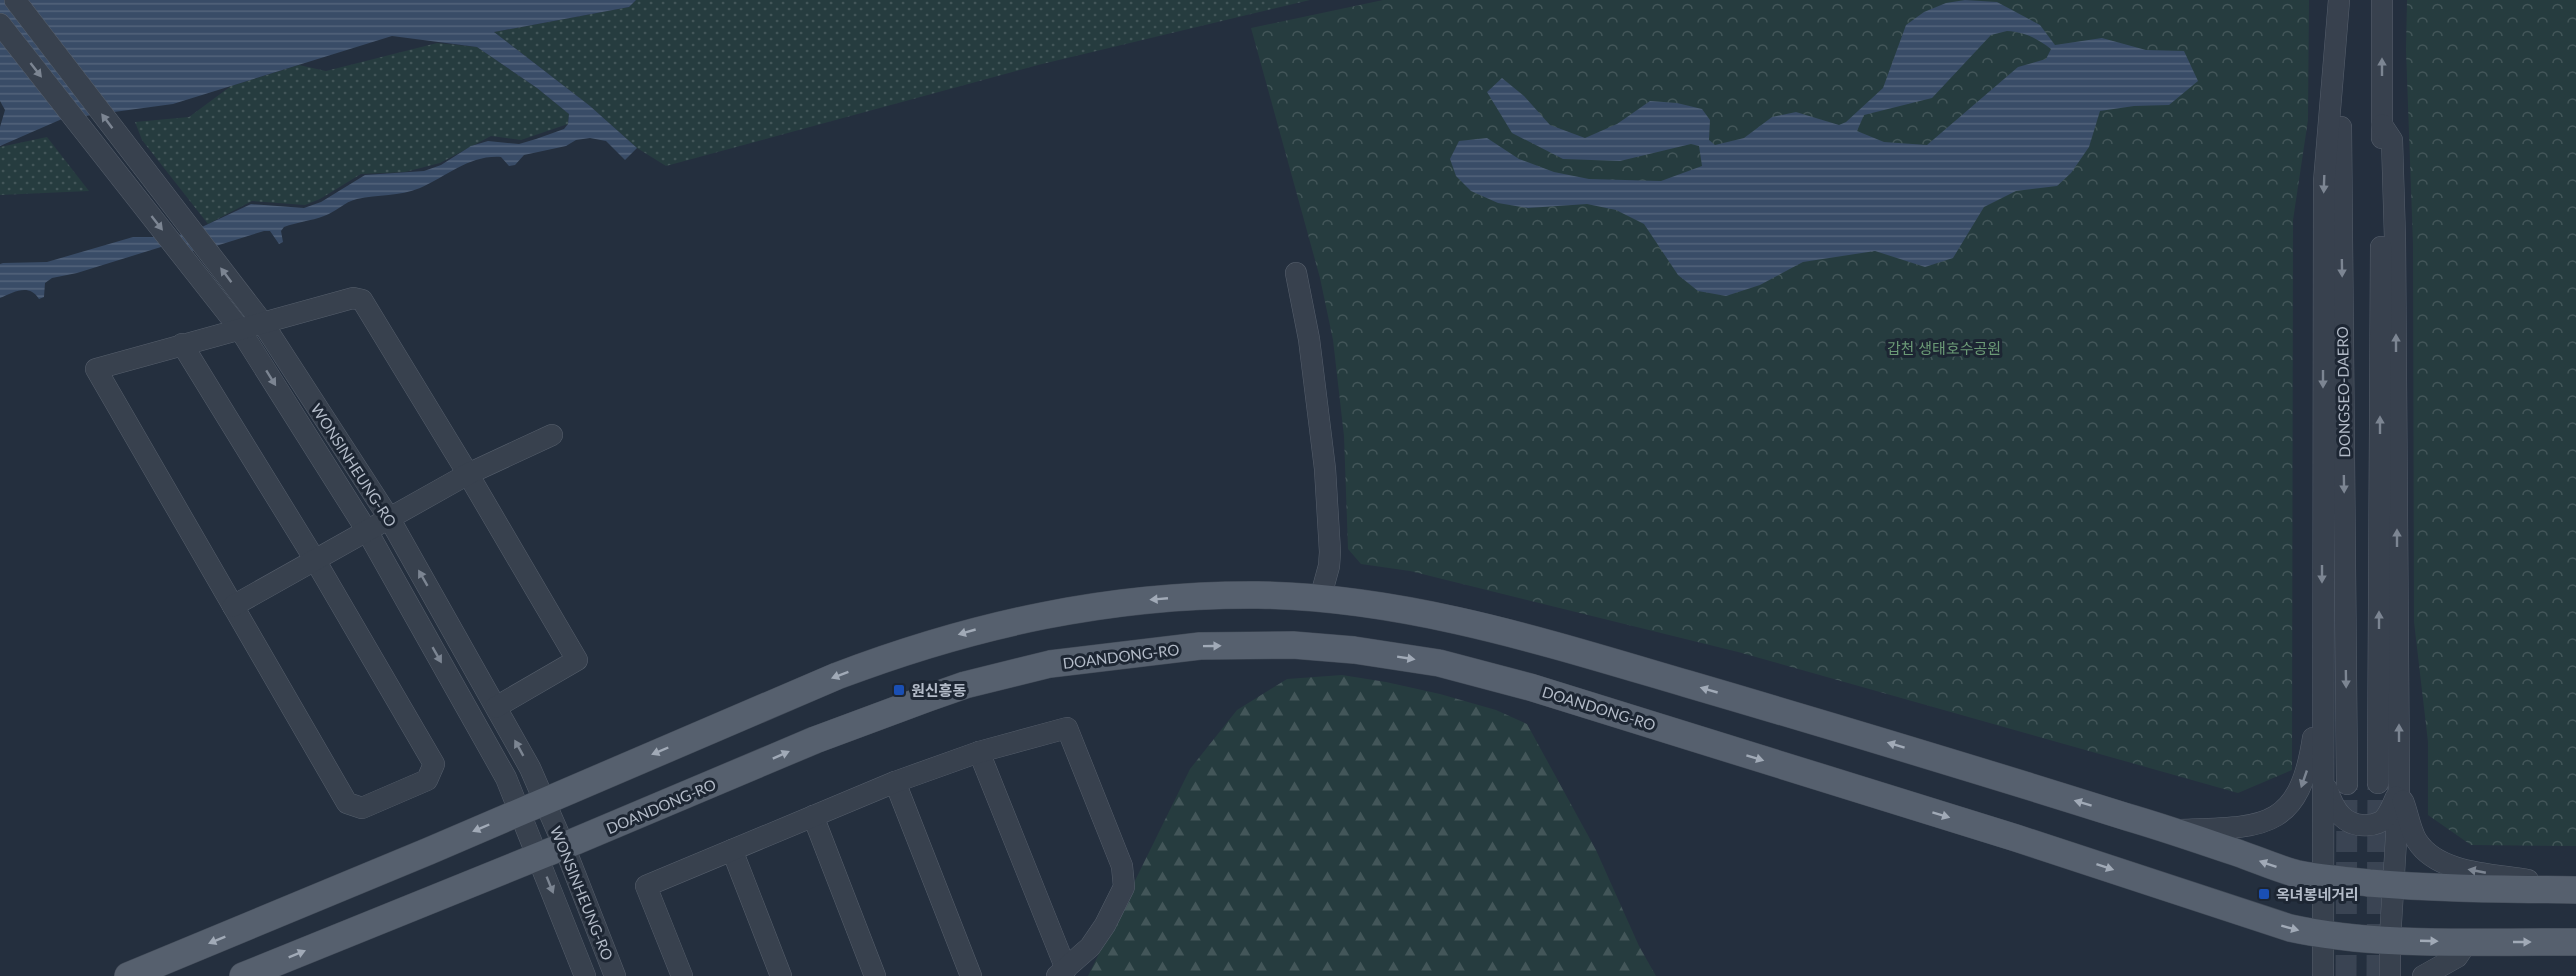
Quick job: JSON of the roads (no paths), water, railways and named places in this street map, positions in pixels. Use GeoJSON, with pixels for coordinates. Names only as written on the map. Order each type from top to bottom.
{"type":"FeatureCollection","features":[{"type":"Feature","properties":{"kind":"main road"},"geometry":{"type":"LineString","coordinates":[[128,976],[837,676],[921,645],[993,625],[1060,611],[1191,597],[1259,595],[1320,599],[1447,617],[1557,646],[1899,746],[2171,830],[2296,873],[2325,879],[2394,885],[2576,889]]}},
{"type":"Feature","properties":{"kind":"main road","name":"DOANDONG-RO"},"geometry":{"type":"LineString","coordinates":[[243,976],[564,846],[815,740],[965,685],[1050,664],[1200,646],[1293,645],[1354,650],[1439,663],[1530,687],[2030,842],[2290,928],[2324,936],[2576,942]]}},
{"type":"Feature","properties":{"kind":"street","name":"WONSINHEUNG-RO"},"geometry":{"type":"LineString","coordinates":[[15,0],[262,322],[389,518],[496,707],[533,806],[539,856],[585,976]]}},
{"type":"Feature","properties":{"kind":"street"},"geometry":{"type":"LineString","coordinates":[[2323,976],[2325,879],[2322,681],[2324,182],[2334,125],[2340,0]]}},
{"type":"Feature","properties":{"kind":"street"},"geometry":{"type":"LineString","coordinates":[[2378,783],[2382,0]]}},
{"type":"Feature","properties":{"kind":"street","name":"WONSINHEUNG-RO"},"geometry":{"type":"LineString","coordinates":[[0,24],[239,328],[367,531],[506,778],[533,806],[564,846],[615,976]]}},
{"type":"Feature","properties":{"kind":"street","name":"DONGSEO-DAERO"},"geometry":{"type":"LineString","coordinates":[[2334,125],[2347,784]]}},
{"type":"Feature","properties":{"kind":"street"},"geometry":{"type":"LineString","coordinates":[[2382,125],[2392,140],[2395,239],[2399,791],[2390,976]]}},
{"type":"Feature","properties":{"kind":"street"},"geometry":{"type":"LineString","coordinates":[[1296,273],[1309,339],[1325,469],[1330,552],[1329,566],[1320,599]]}},
{"type":"Feature","properties":{"kind":"street"},"geometry":{"type":"LineString","coordinates":[[182,344],[315,560],[434,764],[427,780],[362,808],[347,803],[96,369],[182,344],[239,328],[353,298],[362,300],[577,660],[496,707]]}},
{"type":"Feature","properties":{"kind":"street"},"geometry":{"type":"LineString","coordinates":[[233,606],[468,474],[552,435]]}},
{"type":"Feature","properties":{"kind":"street"},"geometry":{"type":"LineString","coordinates":[[2171,830],[2260,824],[2280,813],[2296,798],[2304,782],[2310,758],[2322,681]]}},
{"type":"Feature","properties":{"kind":"street"},"geometry":{"type":"LineString","coordinates":[[682,976],[646,886],[895,782],[979,752],[1067,728],[1122,866],[1124,887],[1105,925],[1090,947],[1062,973],[979,752]]}},
{"type":"Feature","properties":{"kind":"street"},"geometry":{"type":"LineString","coordinates":[[2323,778],[2336,811],[2355,825],[2372,825],[2384,820],[2399,791]]}},
{"type":"Feature","properties":{"kind":"street"},"geometry":{"type":"LineString","coordinates":[[895,782],[971,976]]}},
{"type":"Feature","properties":{"kind":"street"},"geometry":{"type":"LineString","coordinates":[[2399,791],[2415,838],[2425,852],[2454,866],[2576,889]]}},
{"type":"Feature","properties":{"kind":"street"},"geometry":{"type":"LineString","coordinates":[[813,816],[875,976]]}},
{"type":"Feature","properties":{"kind":"street"},"geometry":{"type":"LineString","coordinates":[[732,850],[781,976]]}},
{"type":"Feature","properties":{"kind":"street"},"geometry":{"type":"LineString","coordinates":[[2422,976],[2457,957],[2468,941]]}},
{"type":"Feature","properties":{"kind":"water"},"geometry":{"type":"Polygon","coordinates":[[[0,0],[636,0],[629,7],[494,32],[590,106],[637,148],[625,160],[606,141],[590,138],[524,155],[515,165],[509,166],[501,157],[479,159],[412,191],[357,199],[324,216],[284,227],[281,231],[283,242],[279,244],[270,231],[264,231],[203,250],[187,251],[161,247],[77,273],[52,278],[45,283],[44,297],[39,299],[31,291],[26,290],[16,291],[0,298],[0,264],[3,263],[47,262],[133,237],[166,237],[189,233],[251,204],[304,208],[321,202],[365,175],[424,171],[441,165],[471,146],[488,141],[519,144],[536,139],[564,129],[568,124],[569,114],[537,88],[477,47],[392,36],[173,104],[62,119],[0,146],[0,127],[5,110],[0,101],[0,0]]]}},
{"type":"Feature","properties":{"kind":"water"},"geometry":{"type":"Polygon","coordinates":[[[1965,0],[1997,2],[2040,25],[2055,45],[2102,38],[2146,50],[2184,51],[2198,81],[2169,105],[2134,106],[2100,111],[2089,147],[2071,173],[2057,186],[2016,191],[1984,207],[1953,258],[1925,267],[1875,251],[1803,262],[1760,285],[1726,296],[1698,291],[1678,275],[1644,224],[1616,210],[1587,204],[1528,208],[1498,203],[1471,191],[1456,176],[1450,159],[1459,141],[1487,138],[1519,159],[1554,172],[1589,179],[1661,181],[1702,166],[1699,146],[1691,144],[1620,161],[1563,159],[1512,133],[1487,92],[1502,78],[1524,96],[1550,125],[1585,138],[1617,124],[1650,101],[1677,103],[1702,109],[1710,120],[1709,140],[1715,145],[1744,138],[1772,117],[1796,112],[1839,125],[1846,122],[1883,88],[1906,25],[1924,12],[1946,3],[1965,0]],[[2007,31],[1991,35],[1932,98],[1864,115],[1857,131],[1884,142],[1927,145],[2018,67],[2046,59],[2051,49],[2030,36],[2007,31]]]}},
{"type":"Feature","properties":{"kind":"tunnel"},"geometry":{"type":"LineString","coordinates":[[2377,976],[2378,783]]}},
{"type":"Feature","properties":{"kind":"tunnel"},"geometry":{"type":"LineString","coordinates":[[2346,976],[2347,784]]}},
{"type":"Feature","properties":{"kind":"place","name":"원신흥동"},"geometry":{"type":"Point","coordinates":[899,690]}},
{"type":"Feature","properties":{"kind":"place","name":"옥녀봉네거리"},"geometry":{"type":"Point","coordinates":[2264,894]}},
{"type":"Feature","properties":{"kind":"park label","name":"갑천 생태호수공원"},"geometry":{"type":"Point","coordinates":[1944,348]}}]}
